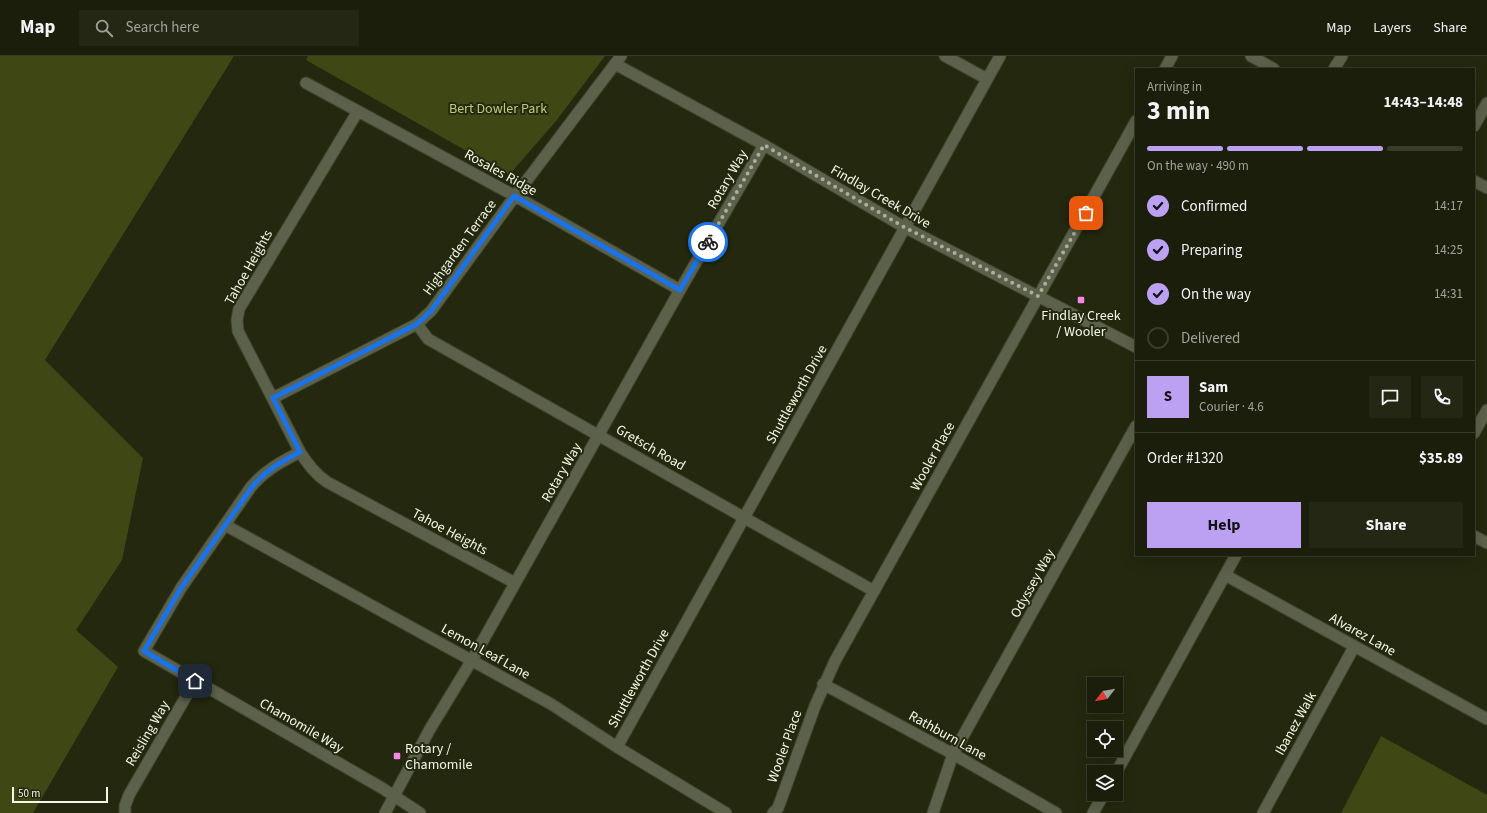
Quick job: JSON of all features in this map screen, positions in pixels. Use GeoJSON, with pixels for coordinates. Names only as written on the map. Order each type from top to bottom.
{"type":"FeatureCollection","features":[{"type":"Feature","properties":{"kind":"street"},"geometry":{"type":"LineString","coordinates":[[945,56],[987,79]]}},
{"type":"Feature","properties":{"kind":"street","name":"Shuttleworth Drive"},"geometry":{"type":"LineString","coordinates":[[617,747],[1000,56]]}},
{"type":"Feature","properties":{"kind":"street"},"geometry":{"type":"LineString","coordinates":[[1166,68],[1172,56]]}},
{"type":"Feature","properties":{"kind":"street"},"geometry":{"type":"LineString","coordinates":[[1251,56],[1272,68]]}},
{"type":"Feature","properties":{"kind":"street"},"geometry":{"type":"LineString","coordinates":[[1335,68],[1342,56]]}},
{"type":"Feature","properties":{"kind":"street","name":"Findlay Creek Drive"},"geometry":{"type":"LineString","coordinates":[[618,60],[904,227],[1135,346]]}},
{"type":"Feature","properties":{"kind":"street","name":"Highgarden Terrace"},"geometry":{"type":"LineString","coordinates":[[273,398],[417,324],[431,311],[514,196],[618,60]]}},
{"type":"Feature","properties":{"kind":"street","name":"Rosales Ridge"},"geometry":{"type":"LineString","coordinates":[[306,83],[514,196],[680,290]]}},
{"type":"Feature","properties":{"kind":"street"},"geometry":{"type":"LineString","coordinates":[[1475,124],[1487,102]]}},
{"type":"Feature","properties":{"kind":"street","name":"Tahoe Heights"},"geometry":{"type":"LineString","coordinates":[[358,111],[239,308],[237,320],[238,331],[300,452],[310,468],[327,482],[516,583]]}},
{"type":"Feature","properties":{"kind":"street","name":"Wooler Place"},"geometry":{"type":"LineString","coordinates":[[773,813],[778,808],[823,684],[1135,123]]}},
{"type":"Feature","properties":{"kind":"street","name":"Rotary Way"},"geometry":{"type":"LineString","coordinates":[[385,813],[430,729],[472,660],[680,290],[764,145]]}},
{"type":"Feature","properties":{"kind":"street"},"geometry":{"type":"LineString","coordinates":[[1475,182],[1487,188]]}},
{"type":"Feature","properties":{"kind":"street","name":"Gretsch Road"},"geometry":{"type":"LineString","coordinates":[[417,324],[428,339],[874,591]]}},
{"type":"Feature","properties":{"kind":"street"},"geometry":{"type":"LineString","coordinates":[[1475,430],[1487,410]]}},
{"type":"Feature","properties":{"kind":"street","name":"Odyssey Way"},"geometry":{"type":"LineString","coordinates":[[933,813],[953,754],[1135,428]]}},
{"type":"Feature","properties":{"kind":"street"},"geometry":{"type":"LineString","coordinates":[[195,681],[144,651],[181,588],[262,475],[276,464],[300,452]]}},
{"type":"Feature","properties":{"kind":"street","name":"Lemon Leaf Lane"},"geometry":{"type":"LineString","coordinates":[[225,525],[551,704],[617,747],[726,813]]}},
{"type":"Feature","properties":{"kind":"street"},"geometry":{"type":"LineString","coordinates":[[1475,537],[1487,543]]}},
{"type":"Feature","properties":{"kind":"street"},"geometry":{"type":"LineString","coordinates":[[1120,765],[1235,556]]}},
{"type":"Feature","properties":{"kind":"street","name":"Alvarez Lane"},"geometry":{"type":"LineString","coordinates":[[1225,575],[1487,720]]}},
{"type":"Feature","properties":{"kind":"street","name":"Ibanez Walk"},"geometry":{"type":"LineString","coordinates":[[1263,813],[1354,647]]}},
{"type":"Feature","properties":{"kind":"street","name":"Chamomile Way"},"geometry":{"type":"LineString","coordinates":[[195,681],[378,786],[420,813]]}},
{"type":"Feature","properties":{"kind":"street","name":"Reisling Way"},"geometry":{"type":"LineString","coordinates":[[125,813],[124,806],[129,795],[195,681]]}},
{"type":"Feature","properties":{"kind":"street","name":"Rathburn Lane"},"geometry":{"type":"LineString","coordinates":[[823,684],[953,754],[1056,813]]}},
{"type":"Feature","properties":{"kind":"street"},"geometry":{"type":"LineString","coordinates":[[1093,813],[1100,801]]}},
{"type":"Feature","properties":{"kind":"green space"},"geometry":{"type":"Polygon","coordinates":[[[0,56],[234,56],[45,360],[143,458],[122,560],[76,630],[118,667],[33,813],[0,813],[0,56]]]}},
{"type":"Feature","properties":{"kind":"green space","name":"Bert Dowler Park"},"geometry":{"type":"Polygon","coordinates":[[[308,56],[605,56],[556,121],[509,175],[306,60],[308,56]]]}},
{"type":"Feature","properties":{"kind":"green space"},"geometry":{"type":"Polygon","coordinates":[[[1381,736],[1487,795],[1487,813],[1341,813],[1381,736]]]}},
{"type":"Feature","properties":{"kind":"way so far"},"geometry":{"type":"LineString","coordinates":[[708,242],[764,145],[904,227],[1038,296],[1086,213]]}},
{"type":"Feature","properties":{"kind":"place","name":"Findlay Creek / Wooler"},"geometry":{"type":"Point","coordinates":[1081,300]}},
{"type":"Feature","properties":{"kind":"place","name":"Rotary / Chamomile"},"geometry":{"type":"Point","coordinates":[397,756]}},
{"type":"Feature","properties":{"kind":"route"},"geometry":{"type":"LineString","coordinates":[[195,681],[144,651],[181,588],[252,487],[262,475],[276,464],[300,452],[273,398],[417,324],[431,311],[514,196],[680,290],[708,242]]}}]}
